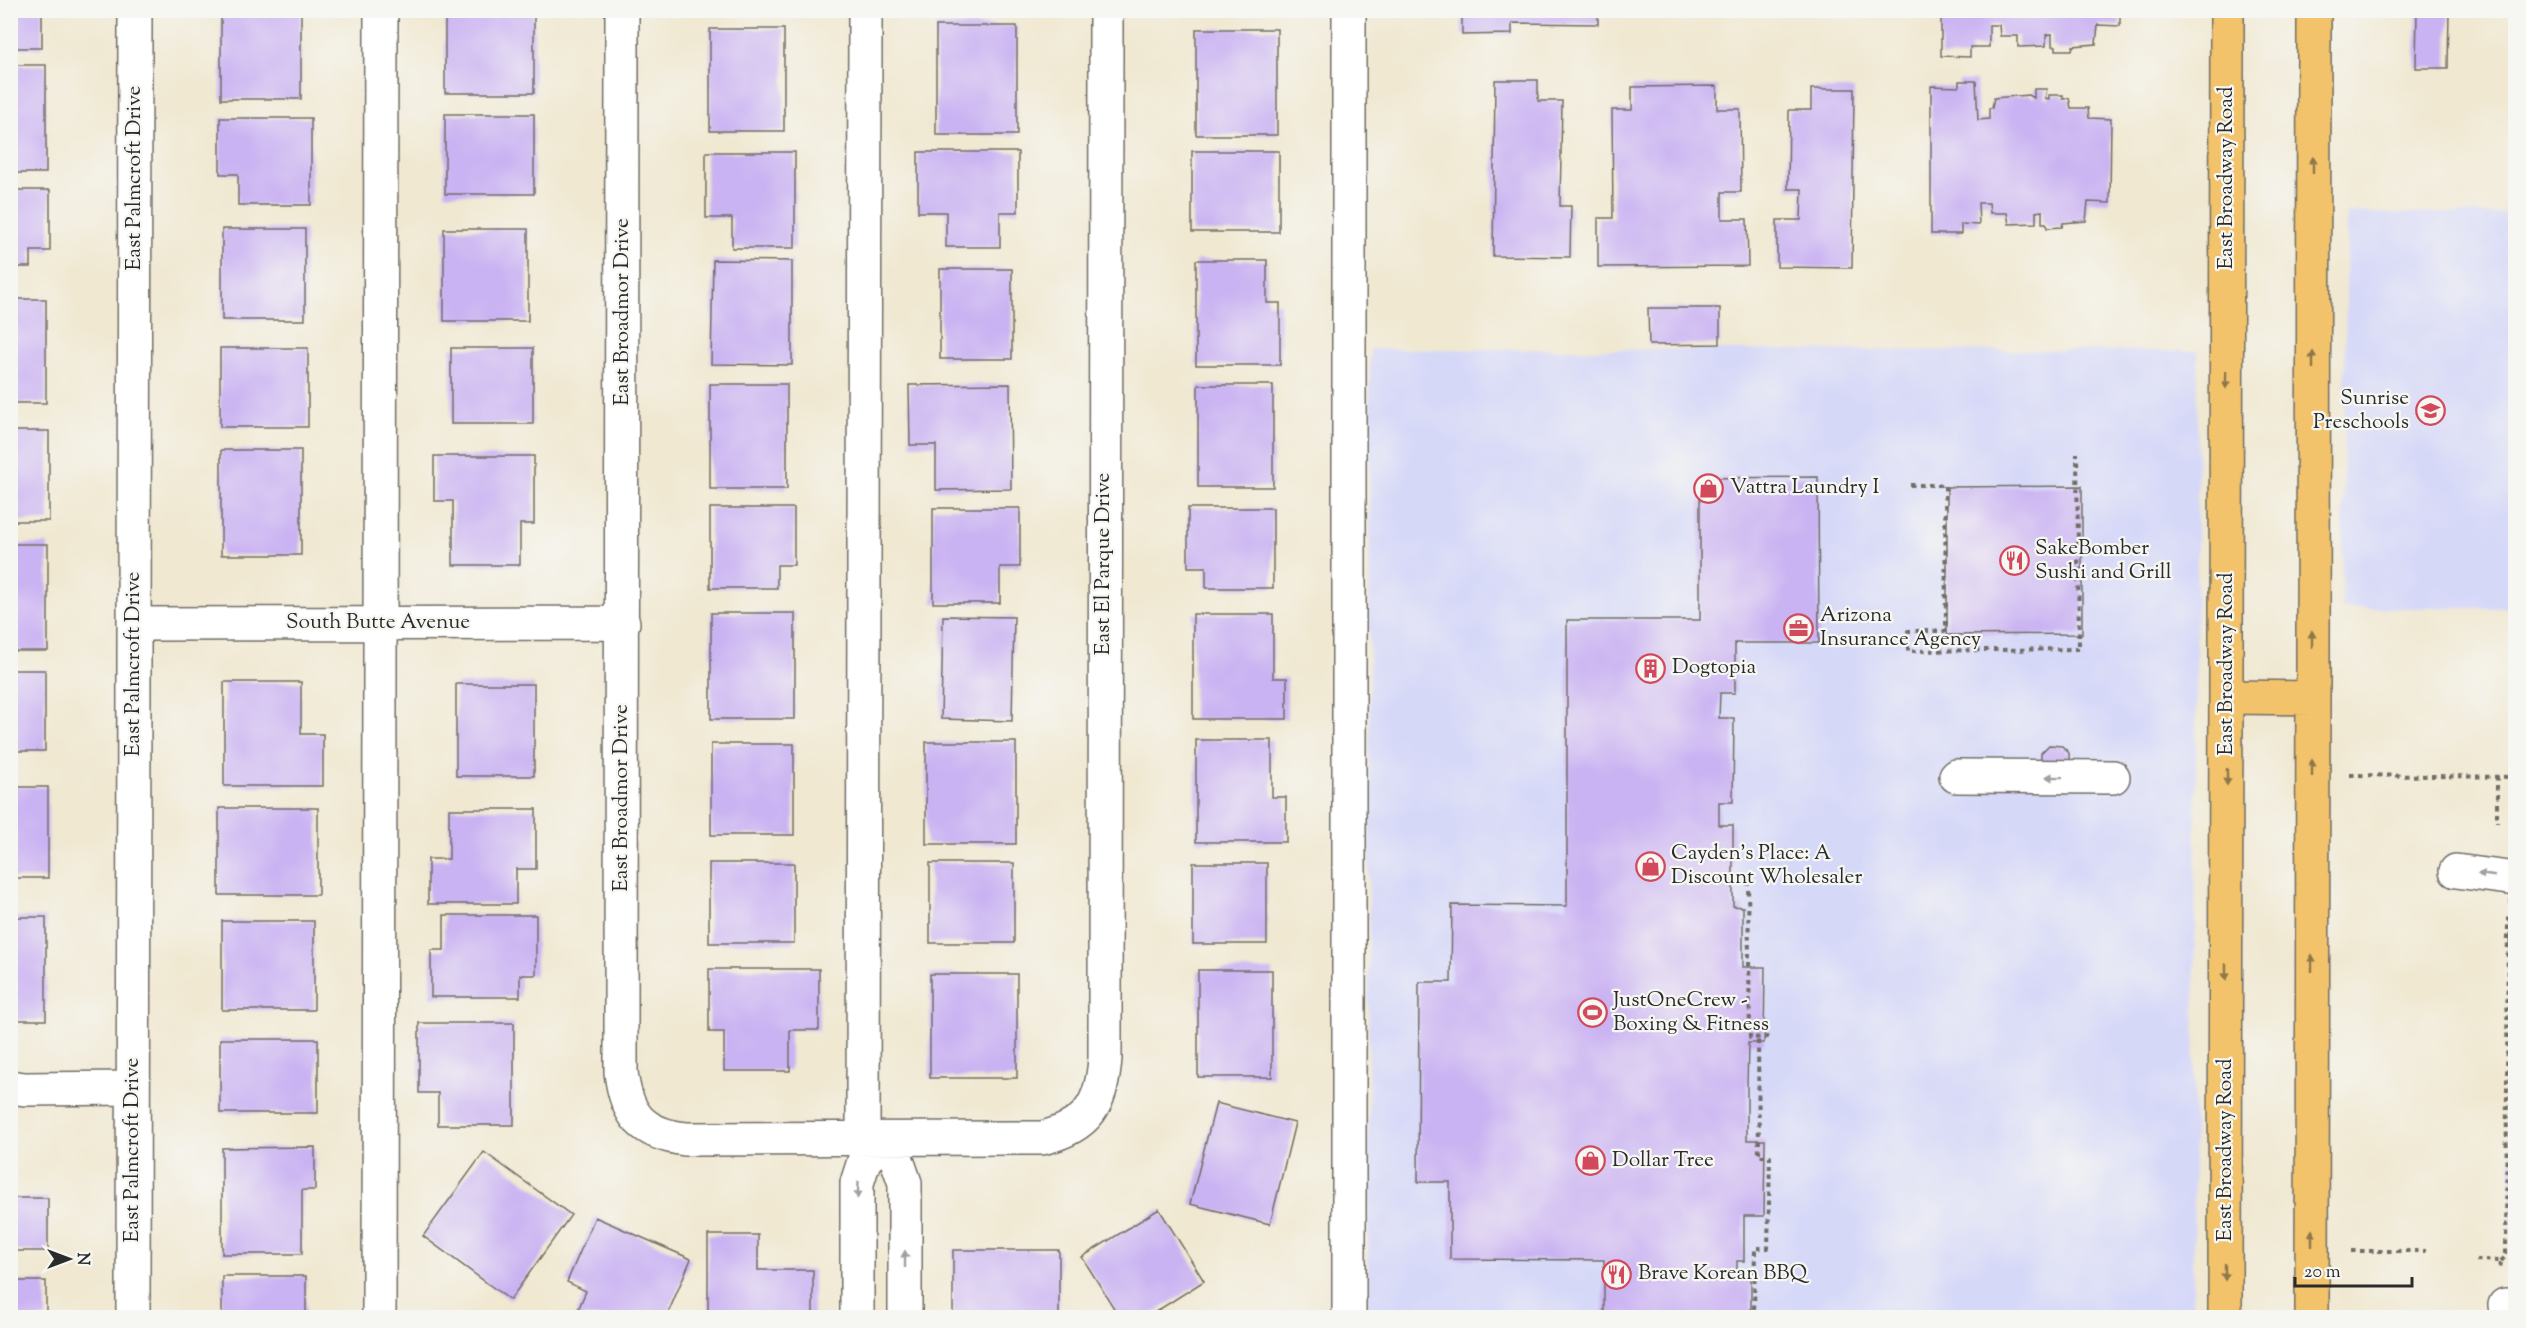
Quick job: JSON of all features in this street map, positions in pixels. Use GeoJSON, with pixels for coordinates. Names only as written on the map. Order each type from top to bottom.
{"type":"FeatureCollection","features":[{"type":"Feature","properties":{"kind":"main road","name":"East Broadway Road"},"geometry":{"type":"LineString","coordinates":[[2225,1317],[2227,10]]}},
{"type":"Feature","properties":{"kind":"main road"},"geometry":{"type":"LineString","coordinates":[[2312,1317],[2314,10]]}},
{"type":"Feature","properties":{"kind":"main road"},"geometry":{"type":"LineString","coordinates":[[2227,697],[2312,698]]}},
{"type":"Feature","properties":{"kind":"street","name":"East Palmcroft Drive"},"geometry":{"type":"LineString","coordinates":[[133,1317],[135,10]]}},
{"type":"Feature","properties":{"kind":"street"},"geometry":{"type":"LineString","coordinates":[[379,1317],[381,10]]}},
{"type":"Feature","properties":{"kind":"street","name":"East Broadmor Drive"},"geometry":{"type":"LineString","coordinates":[[622,10],[621,1072],[623,1088],[629,1105],[637,1120],[651,1130],[668,1137],[686,1139],[1042,1138],[1061,1133],[1089,1114]]}},
{"type":"Feature","properties":{"kind":"street"},"geometry":{"type":"LineString","coordinates":[[857,1317],[857,1183],[873,1139],[865,10]]}},
{"type":"Feature","properties":{"kind":"street","name":"East El Parque Drive"},"geometry":{"type":"LineString","coordinates":[[1089,1114],[1098,1098],[1104,1078],[1105,1058],[1106,10]]}},
{"type":"Feature","properties":{"kind":"street"},"geometry":{"type":"LineString","coordinates":[[1349,10],[1349,1317]]}},
{"type":"Feature","properties":{"kind":"street","name":"South Butte Avenue"},"geometry":{"type":"LineString","coordinates":[[134,624],[623,623]]}},
{"type":"Feature","properties":{"kind":"street"},"geometry":{"type":"LineString","coordinates":[[1956,776],[2113,777]]}},
{"type":"Feature","properties":{"kind":"street"},"geometry":{"type":"LineString","coordinates":[[2456,871],[2512,892]]}},
{"type":"Feature","properties":{"kind":"street"},"geometry":{"type":"LineString","coordinates":[[10,1087],[26,1089],[133,1088]]}},
{"type":"Feature","properties":{"kind":"street"},"geometry":{"type":"LineString","coordinates":[[873,1139],[897,1161],[905,1183],[905,1317]]}},
{"type":"Feature","properties":{"kind":"path"},"geometry":{"type":"LineString","coordinates":[[1910,485],[1945,485],[1946,631],[1908,631],[1908,651],[2079,649],[2077,453]]}},
{"type":"Feature","properties":{"kind":"path"},"geometry":{"type":"LineString","coordinates":[[2350,775],[2516,777]]}},
{"type":"Feature","properties":{"kind":"path"},"geometry":{"type":"LineString","coordinates":[[2497,776],[2497,822]]}},
{"type":"Feature","properties":{"kind":"path"},"geometry":{"type":"LineString","coordinates":[[1748,881],[1750,1038],[1770,1037]]}},
{"type":"Feature","properties":{"kind":"path"},"geometry":{"type":"LineString","coordinates":[[2501,1261],[2506,1256],[2512,892]]}},
{"type":"Feature","properties":{"kind":"path"},"geometry":{"type":"LineString","coordinates":[[1754,1317],[1755,1248],[1768,1248],[1770,1156],[1759,1156],[1758,1038]]}},
{"type":"Feature","properties":{"kind":"path"},"geometry":{"type":"LineString","coordinates":[[2351,1251],[2427,1251]]}},
{"type":"Feature","properties":{"kind":"shaded area","name":"Sunrise Preschools"},"geometry":{"type":"Polygon","coordinates":[[[2347,213],[2515,214],[2515,608],[2342,608],[2347,213]]]}},
{"type":"Feature","properties":{"kind":"shaded area"},"geometry":{"type":"Polygon","coordinates":[[[1370,349],[2198,351],[2193,1317],[1368,1318],[1370,349]]]}},
{"type":"Feature","properties":{"kind":"building"},"geometry":{"type":"Polygon","coordinates":[[[10,10],[42,10],[42,48],[10,48],[10,10]]]}},
{"type":"Feature","properties":{"kind":"building"},"geometry":{"type":"Polygon","coordinates":[[[221,10],[301,10],[301,99],[221,99],[221,10]]]}},
{"type":"Feature","properties":{"kind":"building"},"geometry":{"type":"Polygon","coordinates":[[[445,10],[534,10],[534,93],[445,93],[445,10]]]}},
{"type":"Feature","properties":{"kind":"building"},"geometry":{"type":"Polygon","coordinates":[[[1462,10],[1598,10],[1598,24],[1512,23],[1512,34],[1462,35],[1462,10]]]}},
{"type":"Feature","properties":{"kind":"building"},"geometry":{"type":"Polygon","coordinates":[[[1941,10],[2120,10],[2120,26],[2098,25],[2096,44],[2073,46],[2072,50],[2056,50],[2056,46],[2052,46],[2052,34],[2046,35],[2046,46],[2018,47],[2018,36],[2000,36],[1999,25],[1989,25],[1989,47],[1970,47],[1970,57],[1941,56],[1941,10]]]}},
{"type":"Feature","properties":{"kind":"building"},"geometry":{"type":"Polygon","coordinates":[[[2417,10],[2449,10],[2448,68],[2416,68],[2417,10]]]}},
{"type":"Feature","properties":{"kind":"building"},"geometry":{"type":"Polygon","coordinates":[[[936,26],[1017,26],[1017,135],[936,135],[936,26]]]}},
{"type":"Feature","properties":{"kind":"building"},"geometry":{"type":"Polygon","coordinates":[[[710,29],[784,29],[784,131],[710,131],[710,29]]]}},
{"type":"Feature","properties":{"kind":"building"},"geometry":{"type":"Polygon","coordinates":[[[1196,29],[1277,29],[1277,135],[1196,135],[1196,29]]]}},
{"type":"Feature","properties":{"kind":"building"},"geometry":{"type":"Polygon","coordinates":[[[10,65],[46,65],[46,173],[10,173],[10,65]]]}},
{"type":"Feature","properties":{"kind":"building"},"geometry":{"type":"Polygon","coordinates":[[[1495,80],[1538,80],[1538,101],[1562,101],[1560,206],[1571,206],[1570,257],[1493,256],[1495,80]]]}},
{"type":"Feature","properties":{"kind":"building"},"geometry":{"type":"Polygon","coordinates":[[[1959,81],[1976,81],[1978,120],[1989,119],[1989,108],[1992,108],[1994,98],[2029,95],[2034,98],[2034,89],[2047,89],[2045,98],[2049,99],[2049,95],[2063,95],[2063,99],[2069,98],[2071,108],[2088,108],[2089,118],[2111,119],[2110,203],[2088,202],[2086,221],[2063,223],[2062,227],[2047,228],[2046,223],[2042,223],[2042,211],[2036,212],[2036,223],[2009,224],[2007,213],[1990,213],[1989,203],[1978,203],[1979,225],[1961,224],[1961,234],[1931,234],[1931,86],[1959,87],[1959,81]]]}},
{"type":"Feature","properties":{"kind":"building"},"geometry":{"type":"Polygon","coordinates":[[[1717,86],[1717,109],[1740,109],[1741,192],[1722,192],[1722,219],[1747,219],[1748,266],[1598,267],[1598,218],[1613,218],[1612,110],[1632,110],[1632,87],[1717,86]]]}},
{"type":"Feature","properties":{"kind":"building"},"geometry":{"type":"Polygon","coordinates":[[[1811,89],[1854,89],[1852,268],[1777,267],[1777,220],[1801,220],[1802,189],[1788,189],[1789,110],[1811,110],[1811,89]]]}},
{"type":"Feature","properties":{"kind":"building"},"geometry":{"type":"Polygon","coordinates":[[[445,114],[534,114],[534,194],[445,194],[445,114]]]}},
{"type":"Feature","properties":{"kind":"building"},"geometry":{"type":"Polygon","coordinates":[[[220,118],[311,118],[311,205],[238,205],[238,174],[220,174],[220,118]]]}},
{"type":"Feature","properties":{"kind":"building"},"geometry":{"type":"Polygon","coordinates":[[[1192,151],[1279,151],[1279,232],[1192,232],[1192,151]]]}},
{"type":"Feature","properties":{"kind":"building"},"geometry":{"type":"Polygon","coordinates":[[[706,152],[795,152],[795,248],[732,248],[732,218],[706,218],[706,152]]]}},
{"type":"Feature","properties":{"kind":"building"},"geometry":{"type":"Polygon","coordinates":[[[918,152],[1018,152],[1018,212],[1000,212],[1000,247],[946,247],[946,212],[918,212],[918,152]]]}},
{"type":"Feature","properties":{"kind":"building"},"geometry":{"type":"Polygon","coordinates":[[[10,190],[50,190],[50,251],[31,251],[31,267],[10,267],[10,190]]]}},
{"type":"Feature","properties":{"kind":"building"},"geometry":{"type":"Polygon","coordinates":[[[222,229],[305,229],[305,320],[222,320],[222,229]]]}},
{"type":"Feature","properties":{"kind":"building"},"geometry":{"type":"Polygon","coordinates":[[[444,229],[528,229],[528,321],[444,321],[444,229]]]}},
{"type":"Feature","properties":{"kind":"building"},"geometry":{"type":"Polygon","coordinates":[[[713,260],[792,261],[792,365],[711,364],[713,260]]]}},
{"type":"Feature","properties":{"kind":"building"},"geometry":{"type":"Polygon","coordinates":[[[1196,260],[1267,260],[1267,303],[1280,303],[1280,365],[1196,365],[1196,260]]]}},
{"type":"Feature","properties":{"kind":"building"},"geometry":{"type":"Polygon","coordinates":[[[940,269],[1012,269],[1012,359],[940,359],[940,269]]]}},
{"type":"Feature","properties":{"kind":"building"},"geometry":{"type":"Polygon","coordinates":[[[10,299],[46,299],[46,403],[10,403],[10,299]]]}},
{"type":"Feature","properties":{"kind":"building"},"geometry":{"type":"Polygon","coordinates":[[[1648,308],[1720,308],[1720,344],[1649,345],[1648,308]]]}},
{"type":"Feature","properties":{"kind":"building"},"geometry":{"type":"Polygon","coordinates":[[[220,348],[308,348],[308,427],[220,427],[220,348]]]}},
{"type":"Feature","properties":{"kind":"building"},"geometry":{"type":"Polygon","coordinates":[[[451,348],[533,348],[533,424],[451,424],[451,348]]]}},
{"type":"Feature","properties":{"kind":"building"},"geometry":{"type":"Polygon","coordinates":[[[710,384],[787,384],[787,489],[710,489],[710,384]]]}},
{"type":"Feature","properties":{"kind":"building"},"geometry":{"type":"Polygon","coordinates":[[[1010,384],[1011,489],[936,490],[936,445],[910,445],[909,385],[1010,384]]]}},
{"type":"Feature","properties":{"kind":"building"},"geometry":{"type":"Polygon","coordinates":[[[1198,385],[1273,385],[1273,487],[1198,487],[1198,385]]]}},
{"type":"Feature","properties":{"kind":"building"},"geometry":{"type":"Polygon","coordinates":[[[10,431],[49,431],[49,521],[10,521],[10,431]]]}},
{"type":"Feature","properties":{"kind":"building"},"geometry":{"type":"Polygon","coordinates":[[[221,450],[301,450],[301,555],[221,555],[221,450]]]}},
{"type":"Feature","properties":{"kind":"building"},"geometry":{"type":"Polygon","coordinates":[[[434,456],[534,456],[534,524],[520,524],[520,565],[453,565],[453,501],[434,501],[434,456]]]}},
{"type":"Feature","properties":{"kind":"building"},"geometry":{"type":"Polygon","coordinates":[[[1818,477],[1819,643],[1735,643],[1735,693],[1720,693],[1719,718],[1734,718],[1733,802],[1719,802],[1719,825],[1733,825],[1733,906],[1743,907],[1743,967],[1765,967],[1764,1043],[1748,1043],[1747,1088],[1747,1140],[1765,1140],[1764,1216],[1744,1216],[1744,1261],[1737,1261],[1737,1278],[1751,1278],[1751,1318],[1604,1318],[1604,1260],[1450,1259],[1450,1182],[1418,1182],[1419,982],[1451,982],[1452,905],[1567,906],[1567,620],[1700,620],[1700,478],[1818,477]]]}},
{"type":"Feature","properties":{"kind":"building","name":"SakeBomber Sushi and Grill"},"geometry":{"type":"Polygon","coordinates":[[[2082,486],[2082,634],[1947,635],[1947,487],[2082,486]]]}},
{"type":"Feature","properties":{"kind":"building"},"geometry":{"type":"Polygon","coordinates":[[[710,508],[794,508],[794,565],[777,565],[777,588],[710,588],[710,508]]]}},
{"type":"Feature","properties":{"kind":"building"},"geometry":{"type":"Polygon","coordinates":[[[933,508],[1020,508],[1020,567],[1000,567],[1000,603],[933,603],[933,508]]]}},
{"type":"Feature","properties":{"kind":"building"},"geometry":{"type":"Polygon","coordinates":[[[1188,508],[1273,508],[1273,588],[1206,588],[1206,567],[1188,567],[1188,508]]]}},
{"type":"Feature","properties":{"kind":"building"},"geometry":{"type":"Polygon","coordinates":[[[10,544],[48,544],[48,651],[10,651],[10,544]]]}},
{"type":"Feature","properties":{"kind":"building"},"geometry":{"type":"Polygon","coordinates":[[[711,613],[795,613],[795,719],[711,719],[711,613]]]}},
{"type":"Feature","properties":{"kind":"building"},"geometry":{"type":"Polygon","coordinates":[[[1193,614],[1273,614],[1273,678],[1287,678],[1287,719],[1193,719],[1193,614]]]}},
{"type":"Feature","properties":{"kind":"building"},"geometry":{"type":"Polygon","coordinates":[[[943,616],[1014,617],[1012,721],[941,719],[943,616]]]}},
{"type":"Feature","properties":{"kind":"building"},"geometry":{"type":"Polygon","coordinates":[[[10,670],[45,670],[45,751],[10,751],[10,670]]]}},
{"type":"Feature","properties":{"kind":"building"},"geometry":{"type":"Polygon","coordinates":[[[224,682],[301,682],[301,734],[323,734],[323,786],[224,786],[224,682]]]}},
{"type":"Feature","properties":{"kind":"building"},"geometry":{"type":"Polygon","coordinates":[[[456,684],[534,684],[534,776],[456,776],[456,684]]]}},
{"type":"Feature","properties":{"kind":"building"},"geometry":{"type":"Polygon","coordinates":[[[1196,740],[1272,740],[1272,797],[1286,797],[1286,842],[1196,842],[1196,740]]]}},
{"type":"Feature","properties":{"kind":"building"},"geometry":{"type":"Polygon","coordinates":[[[926,742],[1016,742],[1016,844],[926,844],[926,742]]]}},
{"type":"Feature","properties":{"kind":"building"},"geometry":{"type":"Polygon","coordinates":[[[711,744],[794,744],[794,835],[711,835],[711,744]]]}},
{"type":"Feature","properties":{"kind":"building"},"geometry":{"type":"Polygon","coordinates":[[[2049,745],[2062,746],[2069,753],[2069,764],[2041,764],[2041,753],[2049,745]]]}},
{"type":"Feature","properties":{"kind":"building"},"geometry":{"type":"Polygon","coordinates":[[[10,787],[48,787],[48,878],[10,878],[10,787]]]}},
{"type":"Feature","properties":{"kind":"building"},"geometry":{"type":"Polygon","coordinates":[[[219,808],[318,808],[318,895],[219,895],[219,808]]]}},
{"type":"Feature","properties":{"kind":"building"},"geometry":{"type":"Polygon","coordinates":[[[449,809],[536,809],[536,869],[516,869],[516,904],[428,904],[428,859],[449,859],[449,809]]]}},
{"type":"Feature","properties":{"kind":"building"},"geometry":{"type":"Polygon","coordinates":[[[709,863],[794,863],[794,943],[709,943],[709,863]]]}},
{"type":"Feature","properties":{"kind":"building"},"geometry":{"type":"Polygon","coordinates":[[[930,863],[1014,863],[1014,943],[930,943],[930,863]]]}},
{"type":"Feature","properties":{"kind":"building"},"geometry":{"type":"Polygon","coordinates":[[[1193,863],[1267,863],[1267,944],[1193,944],[1193,863]]]}},
{"type":"Feature","properties":{"kind":"building"},"geometry":{"type":"Polygon","coordinates":[[[2510,900],[2516,900],[2516,1268],[2512,1268],[2510,900]]]}},
{"type":"Feature","properties":{"kind":"building"},"geometry":{"type":"Polygon","coordinates":[[[444,915],[536,915],[536,975],[520,975],[520,997],[431,997],[431,950],[444,950],[444,915]]]}},
{"type":"Feature","properties":{"kind":"building"},"geometry":{"type":"Polygon","coordinates":[[[10,917],[46,917],[46,1020],[10,1020],[10,917]]]}},
{"type":"Feature","properties":{"kind":"building"},"geometry":{"type":"Polygon","coordinates":[[[222,921],[314,921],[314,1010],[222,1010],[222,921]]]}},
{"type":"Feature","properties":{"kind":"building"},"geometry":{"type":"Polygon","coordinates":[[[709,969],[819,969],[819,1030],[790,1030],[790,1071],[724,1071],[724,1032],[709,1032],[709,969]]]}},
{"type":"Feature","properties":{"kind":"building"},"geometry":{"type":"Polygon","coordinates":[[[1198,970],[1272,970],[1272,1077],[1198,1077],[1198,970]]]}},
{"type":"Feature","properties":{"kind":"building"},"geometry":{"type":"Polygon","coordinates":[[[930,974],[1017,974],[1017,1078],[930,1078],[930,974]]]}},
{"type":"Feature","properties":{"kind":"building"},"geometry":{"type":"Polygon","coordinates":[[[419,1023],[514,1023],[514,1125],[438,1125],[438,1093],[419,1093],[419,1023]]]}},
{"type":"Feature","properties":{"kind":"building"},"geometry":{"type":"Polygon","coordinates":[[[220,1039],[318,1039],[318,1113],[220,1113],[220,1039]]]}},
{"type":"Feature","properties":{"kind":"building"},"geometry":{"type":"Polygon","coordinates":[[[1216,1103],[1295,1123],[1270,1224],[1190,1204],[1216,1103]]]}},
{"type":"Feature","properties":{"kind":"building"},"geometry":{"type":"Polygon","coordinates":[[[315,1147],[315,1190],[302,1190],[302,1254],[222,1254],[222,1148],[315,1147]]]}},
{"type":"Feature","properties":{"kind":"building"},"geometry":{"type":"Polygon","coordinates":[[[10,1148],[13,1148],[13,1198],[48,1198],[48,1251],[10,1251],[10,1148]]]}},
{"type":"Feature","properties":{"kind":"building"},"geometry":{"type":"Polygon","coordinates":[[[484,1152],[571,1215],[510,1300],[423,1236],[484,1152]]]}},
{"type":"Feature","properties":{"kind":"building"},"geometry":{"type":"Polygon","coordinates":[[[1159,1209],[1204,1281],[1146,1318],[1120,1318],[1082,1257],[1159,1209]]]}},
{"type":"Feature","properties":{"kind":"building"},"geometry":{"type":"Polygon","coordinates":[[[595,1217],[691,1259],[666,1318],[575,1317],[586,1291],[567,1282],[595,1217]]]}},
{"type":"Feature","properties":{"kind":"building"},"geometry":{"type":"Polygon","coordinates":[[[708,1235],[758,1235],[758,1270],[813,1270],[813,1318],[708,1318],[708,1235]]]}},
{"type":"Feature","properties":{"kind":"building"},"geometry":{"type":"Polygon","coordinates":[[[953,1250],[1059,1250],[1059,1318],[953,1318],[953,1250]]]}},
{"type":"Feature","properties":{"kind":"building"},"geometry":{"type":"Polygon","coordinates":[[[222,1276],[306,1276],[306,1318],[222,1318],[222,1276]]]}},
{"type":"Feature","properties":{"kind":"building"},"geometry":{"type":"Polygon","coordinates":[[[10,1281],[46,1281],[46,1318],[10,1318],[10,1281]]]}},
{"type":"Feature","properties":{"kind":"place","name":"Sunrise Preschools"},"geometry":{"type":"Point","coordinates":[2430,411]}},
{"type":"Feature","properties":{"kind":"place","name":"Vattra Laundry I"},"geometry":{"type":"Point","coordinates":[1709,488]}},
{"type":"Feature","properties":{"kind":"place","name":"SakeBomber Sushi and Grill"},"geometry":{"type":"Point","coordinates":[2014,561]}},
{"type":"Feature","properties":{"kind":"place","name":"Arizona Insurance Agency"},"geometry":{"type":"Point","coordinates":[1799,628]}},
{"type":"Feature","properties":{"kind":"place","name":"Dogtopia"},"geometry":{"type":"Point","coordinates":[1651,668]}},
{"type":"Feature","properties":{"kind":"place","name":"Cayden's Place: A Discount Wholesaler"},"geometry":{"type":"Point","coordinates":[1650,866]}},
{"type":"Feature","properties":{"kind":"place","name":"JustOneCrew - Boxing & Fitness"},"geometry":{"type":"Point","coordinates":[1592,1013]}},
{"type":"Feature","properties":{"kind":"place","name":"Dollar Tree"},"geometry":{"type":"Point","coordinates":[1591,1161]}},
{"type":"Feature","properties":{"kind":"place","name":"Brave Korean BBQ"},"geometry":{"type":"Point","coordinates":[1617,1274]}}]}
